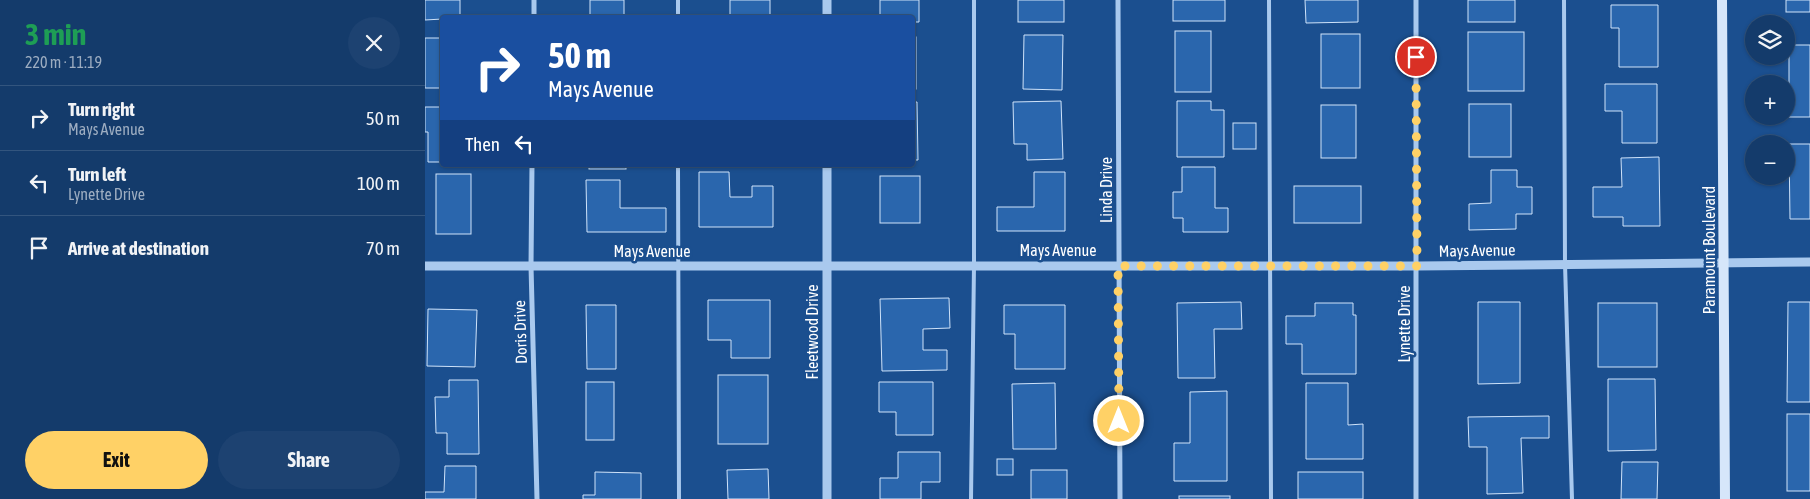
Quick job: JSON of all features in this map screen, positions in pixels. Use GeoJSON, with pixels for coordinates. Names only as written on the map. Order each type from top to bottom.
{"type":"FeatureCollection","features":[{"type":"Feature","properties":{"kind":"main road","name":"Paramount Boulevard"},"geometry":{"type":"LineString","coordinates":[[1722,0],[1725,499]]}},
{"type":"Feature","properties":{"kind":"street"},"geometry":{"type":"LineString","coordinates":[[534,0],[534,15]]}},
{"type":"Feature","properties":{"kind":"street"},"geometry":{"type":"LineString","coordinates":[[827,0],[827,15]]}},
{"type":"Feature","properties":{"kind":"street","name":"Linda Drive"},"geometry":{"type":"LineString","coordinates":[[1118,0],[1120,499]]}},
{"type":"Feature","properties":{"kind":"street","name":"Lynette Drive"},"geometry":{"type":"LineString","coordinates":[[1415,499],[1417,266],[1416,0]]}},
{"type":"Feature","properties":{"kind":"street","name":"Doris Drive"},"geometry":{"type":"LineString","coordinates":[[532,167],[531,266],[537,499]]}},
{"type":"Feature","properties":{"kind":"street","name":"Fleetwood Drive"},"geometry":{"type":"LineString","coordinates":[[827,167],[827,499]]}},
{"type":"Feature","properties":{"kind":"street","name":"Mays Avenue"},"geometry":{"type":"LineString","coordinates":[[425,266],[1417,266],[1724,261],[1810,262]]}},
{"type":"Feature","properties":{"kind":"lane"},"geometry":{"type":"LineString","coordinates":[[678,0],[678,15]]}},
{"type":"Feature","properties":{"kind":"lane"},"geometry":{"type":"LineString","coordinates":[[971,499],[975,0]]}},
{"type":"Feature","properties":{"kind":"lane"},"geometry":{"type":"LineString","coordinates":[[1269,0],[1271,499]]}},
{"type":"Feature","properties":{"kind":"lane"},"geometry":{"type":"LineString","coordinates":[[1564,0],[1565,264],[1572,499]]}},
{"type":"Feature","properties":{"kind":"lane"},"geometry":{"type":"LineString","coordinates":[[678,167],[679,499]]}},
{"type":"Feature","properties":{"kind":"building"},"geometry":{"type":"Polygon","coordinates":[[[425,0],[460,0],[460,15],[440,15],[440,19],[425,20],[425,0]]]}},
{"type":"Feature","properties":{"kind":"building"},"geometry":{"type":"Polygon","coordinates":[[[590,0],[624,0],[624,15],[590,15],[590,0]]]}},
{"type":"Feature","properties":{"kind":"building"},"geometry":{"type":"Polygon","coordinates":[[[730,0],[770,0],[770,15],[730,15],[730,0]]]}},
{"type":"Feature","properties":{"kind":"building"},"geometry":{"type":"Polygon","coordinates":[[[880,0],[919,0],[919,22],[915,22],[915,15],[880,15],[880,0]]]}},
{"type":"Feature","properties":{"kind":"building"},"geometry":{"type":"Polygon","coordinates":[[[1018,0],[1064,0],[1064,22],[1018,22],[1018,0]]]}},
{"type":"Feature","properties":{"kind":"building"},"geometry":{"type":"Polygon","coordinates":[[[1173,0],[1225,0],[1225,21],[1173,21],[1173,0]]]}},
{"type":"Feature","properties":{"kind":"building"},"geometry":{"type":"Polygon","coordinates":[[[1305,0],[1358,0],[1358,22],[1306,23],[1305,0]]]}},
{"type":"Feature","properties":{"kind":"building"},"geometry":{"type":"Polygon","coordinates":[[[1468,0],[1515,0],[1515,22],[1468,22],[1468,0]]]}},
{"type":"Feature","properties":{"kind":"building"},"geometry":{"type":"Polygon","coordinates":[[[1786,0],[1810,0],[1810,12],[1786,12],[1786,0]]]}},
{"type":"Feature","properties":{"kind":"building"},"geometry":{"type":"Polygon","coordinates":[[[1611,5],[1658,5],[1658,67],[1619,67],[1619,28],[1611,28],[1611,5]]]}},
{"type":"Feature","properties":{"kind":"building"},"geometry":{"type":"Polygon","coordinates":[[[1175,31],[1211,31],[1211,92],[1175,92],[1175,31]]]}},
{"type":"Feature","properties":{"kind":"building"},"geometry":{"type":"Polygon","coordinates":[[[1468,32],[1524,32],[1524,91],[1468,91],[1468,32]]]}},
{"type":"Feature","properties":{"kind":"building"},"geometry":{"type":"Polygon","coordinates":[[[1321,34],[1360,34],[1360,88],[1321,88],[1321,34]]]}},
{"type":"Feature","properties":{"kind":"building"},"geometry":{"type":"Polygon","coordinates":[[[1024,35],[1063,35],[1062,90],[1023,89],[1024,35]]]}},
{"type":"Feature","properties":{"kind":"building"},"geometry":{"type":"Polygon","coordinates":[[[915,37],[916,37],[915,89],[915,37]]]}},
{"type":"Feature","properties":{"kind":"building"},"geometry":{"type":"Polygon","coordinates":[[[425,38],[440,38],[440,88],[425,88],[425,38]]]}},
{"type":"Feature","properties":{"kind":"building"},"geometry":{"type":"Polygon","coordinates":[[[1795,45],[1810,45],[1810,117],[1795,117],[1795,75],[1789,75],[1789,65],[1795,65],[1795,45]]]}},
{"type":"Feature","properties":{"kind":"building"},"geometry":{"type":"Polygon","coordinates":[[[1605,84],[1657,84],[1657,143],[1622,143],[1622,111],[1605,111],[1605,84]]]}},
{"type":"Feature","properties":{"kind":"building"},"geometry":{"type":"Polygon","coordinates":[[[1061,101],[1063,159],[1027,160],[1027,144],[1014,144],[1013,102],[1061,101]]]}},
{"type":"Feature","properties":{"kind":"building"},"geometry":{"type":"Polygon","coordinates":[[[1177,101],[1211,101],[1211,110],[1224,110],[1224,157],[1177,157],[1177,101]]]}},
{"type":"Feature","properties":{"kind":"building"},"geometry":{"type":"Polygon","coordinates":[[[915,102],[917,102],[918,160],[915,160],[915,102]]]}},
{"type":"Feature","properties":{"kind":"building"},"geometry":{"type":"Polygon","coordinates":[[[1469,104],[1511,104],[1511,157],[1469,157],[1469,104]]]}},
{"type":"Feature","properties":{"kind":"building"},"geometry":{"type":"Polygon","coordinates":[[[1321,105],[1356,105],[1356,158],[1321,158],[1321,105]]]}},
{"type":"Feature","properties":{"kind":"building"},"geometry":{"type":"Polygon","coordinates":[[[425,107],[440,107],[440,162],[428,162],[428,132],[425,132],[425,107]]]}},
{"type":"Feature","properties":{"kind":"building"},"geometry":{"type":"Polygon","coordinates":[[[1233,123],[1256,123],[1256,149],[1233,149],[1233,123]]]}},
{"type":"Feature","properties":{"kind":"building"},"geometry":{"type":"Polygon","coordinates":[[[1795,144],[1810,144],[1810,219],[1790,219],[1790,185],[1795,185],[1795,144]]]}},
{"type":"Feature","properties":{"kind":"building"},"geometry":{"type":"Polygon","coordinates":[[[1659,157],[1660,226],[1623,226],[1623,217],[1593,217],[1593,187],[1622,187],[1621,158],[1659,157]]]}},
{"type":"Feature","properties":{"kind":"building"},"geometry":{"type":"Polygon","coordinates":[[[589,167],[626,167],[626,169],[589,169],[589,167]]]}},
{"type":"Feature","properties":{"kind":"building"},"geometry":{"type":"Polygon","coordinates":[[[1182,167],[1215,167],[1215,208],[1228,208],[1228,232],[1183,232],[1183,218],[1173,218],[1173,192],[1182,192],[1182,167]]]}},
{"type":"Feature","properties":{"kind":"building"},"geometry":{"type":"Polygon","coordinates":[[[1491,170],[1517,170],[1517,187],[1532,187],[1532,214],[1516,214],[1516,229],[1469,230],[1469,204],[1491,203],[1491,170]]]}},
{"type":"Feature","properties":{"kind":"building"},"geometry":{"type":"Polygon","coordinates":[[[699,172],[729,172],[730,197],[752,197],[752,186],[773,186],[773,227],[699,227],[699,172]]]}},
{"type":"Feature","properties":{"kind":"building"},"geometry":{"type":"Polygon","coordinates":[[[1034,172],[1065,172],[1065,231],[997,231],[997,207],[1034,207],[1034,172]]]}},
{"type":"Feature","properties":{"kind":"building"},"geometry":{"type":"Polygon","coordinates":[[[436,174],[471,174],[471,234],[436,234],[436,174]]]}},
{"type":"Feature","properties":{"kind":"building"},"geometry":{"type":"Polygon","coordinates":[[[880,176],[920,176],[920,223],[880,223],[880,176]]]}},
{"type":"Feature","properties":{"kind":"building"},"geometry":{"type":"Polygon","coordinates":[[[586,180],[620,180],[620,208],[666,208],[666,232],[587,232],[586,180]]]}},
{"type":"Feature","properties":{"kind":"building"},"geometry":{"type":"Polygon","coordinates":[[[1294,186],[1361,186],[1361,223],[1294,223],[1294,186]]]}},
{"type":"Feature","properties":{"kind":"building"},"geometry":{"type":"Polygon","coordinates":[[[949,298],[950,328],[923,329],[923,350],[947,350],[947,370],[882,371],[880,299],[949,298]]]}},
{"type":"Feature","properties":{"kind":"building"},"geometry":{"type":"Polygon","coordinates":[[[708,300],[770,300],[770,358],[731,358],[731,340],[708,340],[708,300]]]}},
{"type":"Feature","properties":{"kind":"building"},"geometry":{"type":"Polygon","coordinates":[[[1241,302],[1242,329],[1214,329],[1215,378],[1178,378],[1177,303],[1241,302]]]}},
{"type":"Feature","properties":{"kind":"building"},"geometry":{"type":"Polygon","coordinates":[[[1478,302],[1520,302],[1520,383],[1478,384],[1478,302]]]}},
{"type":"Feature","properties":{"kind":"building"},"geometry":{"type":"Polygon","coordinates":[[[1788,302],[1810,302],[1810,402],[1787,402],[1788,302]]]}},
{"type":"Feature","properties":{"kind":"building"},"geometry":{"type":"Polygon","coordinates":[[[1315,303],[1353,303],[1353,315],[1356,315],[1356,374],[1302,374],[1302,344],[1286,344],[1286,316],[1315,316],[1315,303]]]}},
{"type":"Feature","properties":{"kind":"building"},"geometry":{"type":"Polygon","coordinates":[[[1598,303],[1657,303],[1657,367],[1598,367],[1598,303]]]}},
{"type":"Feature","properties":{"kind":"building"},"geometry":{"type":"Polygon","coordinates":[[[586,305],[616,305],[616,369],[587,369],[586,305]]]}},
{"type":"Feature","properties":{"kind":"building"},"geometry":{"type":"Polygon","coordinates":[[[1004,305],[1065,305],[1065,369],[1015,369],[1015,334],[1004,334],[1004,305]]]}},
{"type":"Feature","properties":{"kind":"building"},"geometry":{"type":"Polygon","coordinates":[[[428,309],[477,310],[475,367],[427,366],[428,309]]]}},
{"type":"Feature","properties":{"kind":"building"},"geometry":{"type":"Polygon","coordinates":[[[718,375],[768,375],[768,444],[718,444],[718,375]]]}},
{"type":"Feature","properties":{"kind":"building"},"geometry":{"type":"Polygon","coordinates":[[[1608,379],[1655,379],[1656,450],[1608,451],[1608,379]]]}},
{"type":"Feature","properties":{"kind":"building"},"geometry":{"type":"Polygon","coordinates":[[[449,380],[478,380],[479,454],[447,454],[447,433],[436,433],[435,397],[449,397],[449,380]]]}},
{"type":"Feature","properties":{"kind":"building"},"geometry":{"type":"Polygon","coordinates":[[[586,382],[614,382],[614,440],[586,440],[586,382]]]}},
{"type":"Feature","properties":{"kind":"building"},"geometry":{"type":"Polygon","coordinates":[[[879,382],[933,382],[933,435],[896,435],[896,412],[879,412],[879,382]]]}},
{"type":"Feature","properties":{"kind":"building"},"geometry":{"type":"Polygon","coordinates":[[[1055,383],[1056,449],[1013,449],[1012,384],[1055,383]]]}},
{"type":"Feature","properties":{"kind":"building"},"geometry":{"type":"Polygon","coordinates":[[[1306,383],[1348,383],[1348,425],[1363,424],[1363,459],[1306,459],[1306,383]]]}},
{"type":"Feature","properties":{"kind":"building"},"geometry":{"type":"Polygon","coordinates":[[[1227,391],[1227,481],[1174,481],[1174,443],[1190,443],[1190,392],[1227,391]]]}},
{"type":"Feature","properties":{"kind":"building"},"geometry":{"type":"Polygon","coordinates":[[[1787,414],[1810,414],[1810,491],[1787,491],[1787,414]]]}},
{"type":"Feature","properties":{"kind":"building"},"geometry":{"type":"Polygon","coordinates":[[[1549,416],[1549,438],[1521,438],[1523,493],[1487,494],[1487,447],[1469,447],[1468,417],[1549,416]]]}},
{"type":"Feature","properties":{"kind":"building"},"geometry":{"type":"Polygon","coordinates":[[[898,452],[940,452],[940,482],[921,482],[921,499],[880,499],[880,478],[898,478],[898,452]]]}},
{"type":"Feature","properties":{"kind":"building"},"geometry":{"type":"Polygon","coordinates":[[[997,459],[1013,459],[1013,475],[997,475],[997,459]]]}},
{"type":"Feature","properties":{"kind":"building"},"geometry":{"type":"Polygon","coordinates":[[[1622,462],[1658,462],[1657,499],[1621,499],[1622,462]]]}},
{"type":"Feature","properties":{"kind":"building"},"geometry":{"type":"Polygon","coordinates":[[[445,466],[476,466],[476,499],[425,499],[425,492],[444,492],[445,466]]]}},
{"type":"Feature","properties":{"kind":"building"},"geometry":{"type":"Polygon","coordinates":[[[768,469],[769,499],[728,499],[727,470],[768,469]]]}},
{"type":"Feature","properties":{"kind":"building"},"geometry":{"type":"Polygon","coordinates":[[[1031,470],[1067,470],[1067,499],[1031,499],[1031,470]]]}},
{"type":"Feature","properties":{"kind":"building"},"geometry":{"type":"Polygon","coordinates":[[[595,472],[641,473],[641,499],[583,499],[583,495],[595,495],[595,472]]]}},
{"type":"Feature","properties":{"kind":"building"},"geometry":{"type":"Polygon","coordinates":[[[1298,472],[1363,472],[1363,499],[1298,499],[1298,472]]]}},
{"type":"Feature","properties":{"kind":"building"},"geometry":{"type":"Polygon","coordinates":[[[1179,496],[1230,496],[1230,499],[1179,499],[1179,496]]]}},
{"type":"Feature","properties":{"kind":"route"},"geometry":{"type":"LineString","coordinates":[[1119,421],[1118,266],[1417,266],[1416,57]]}}]}
